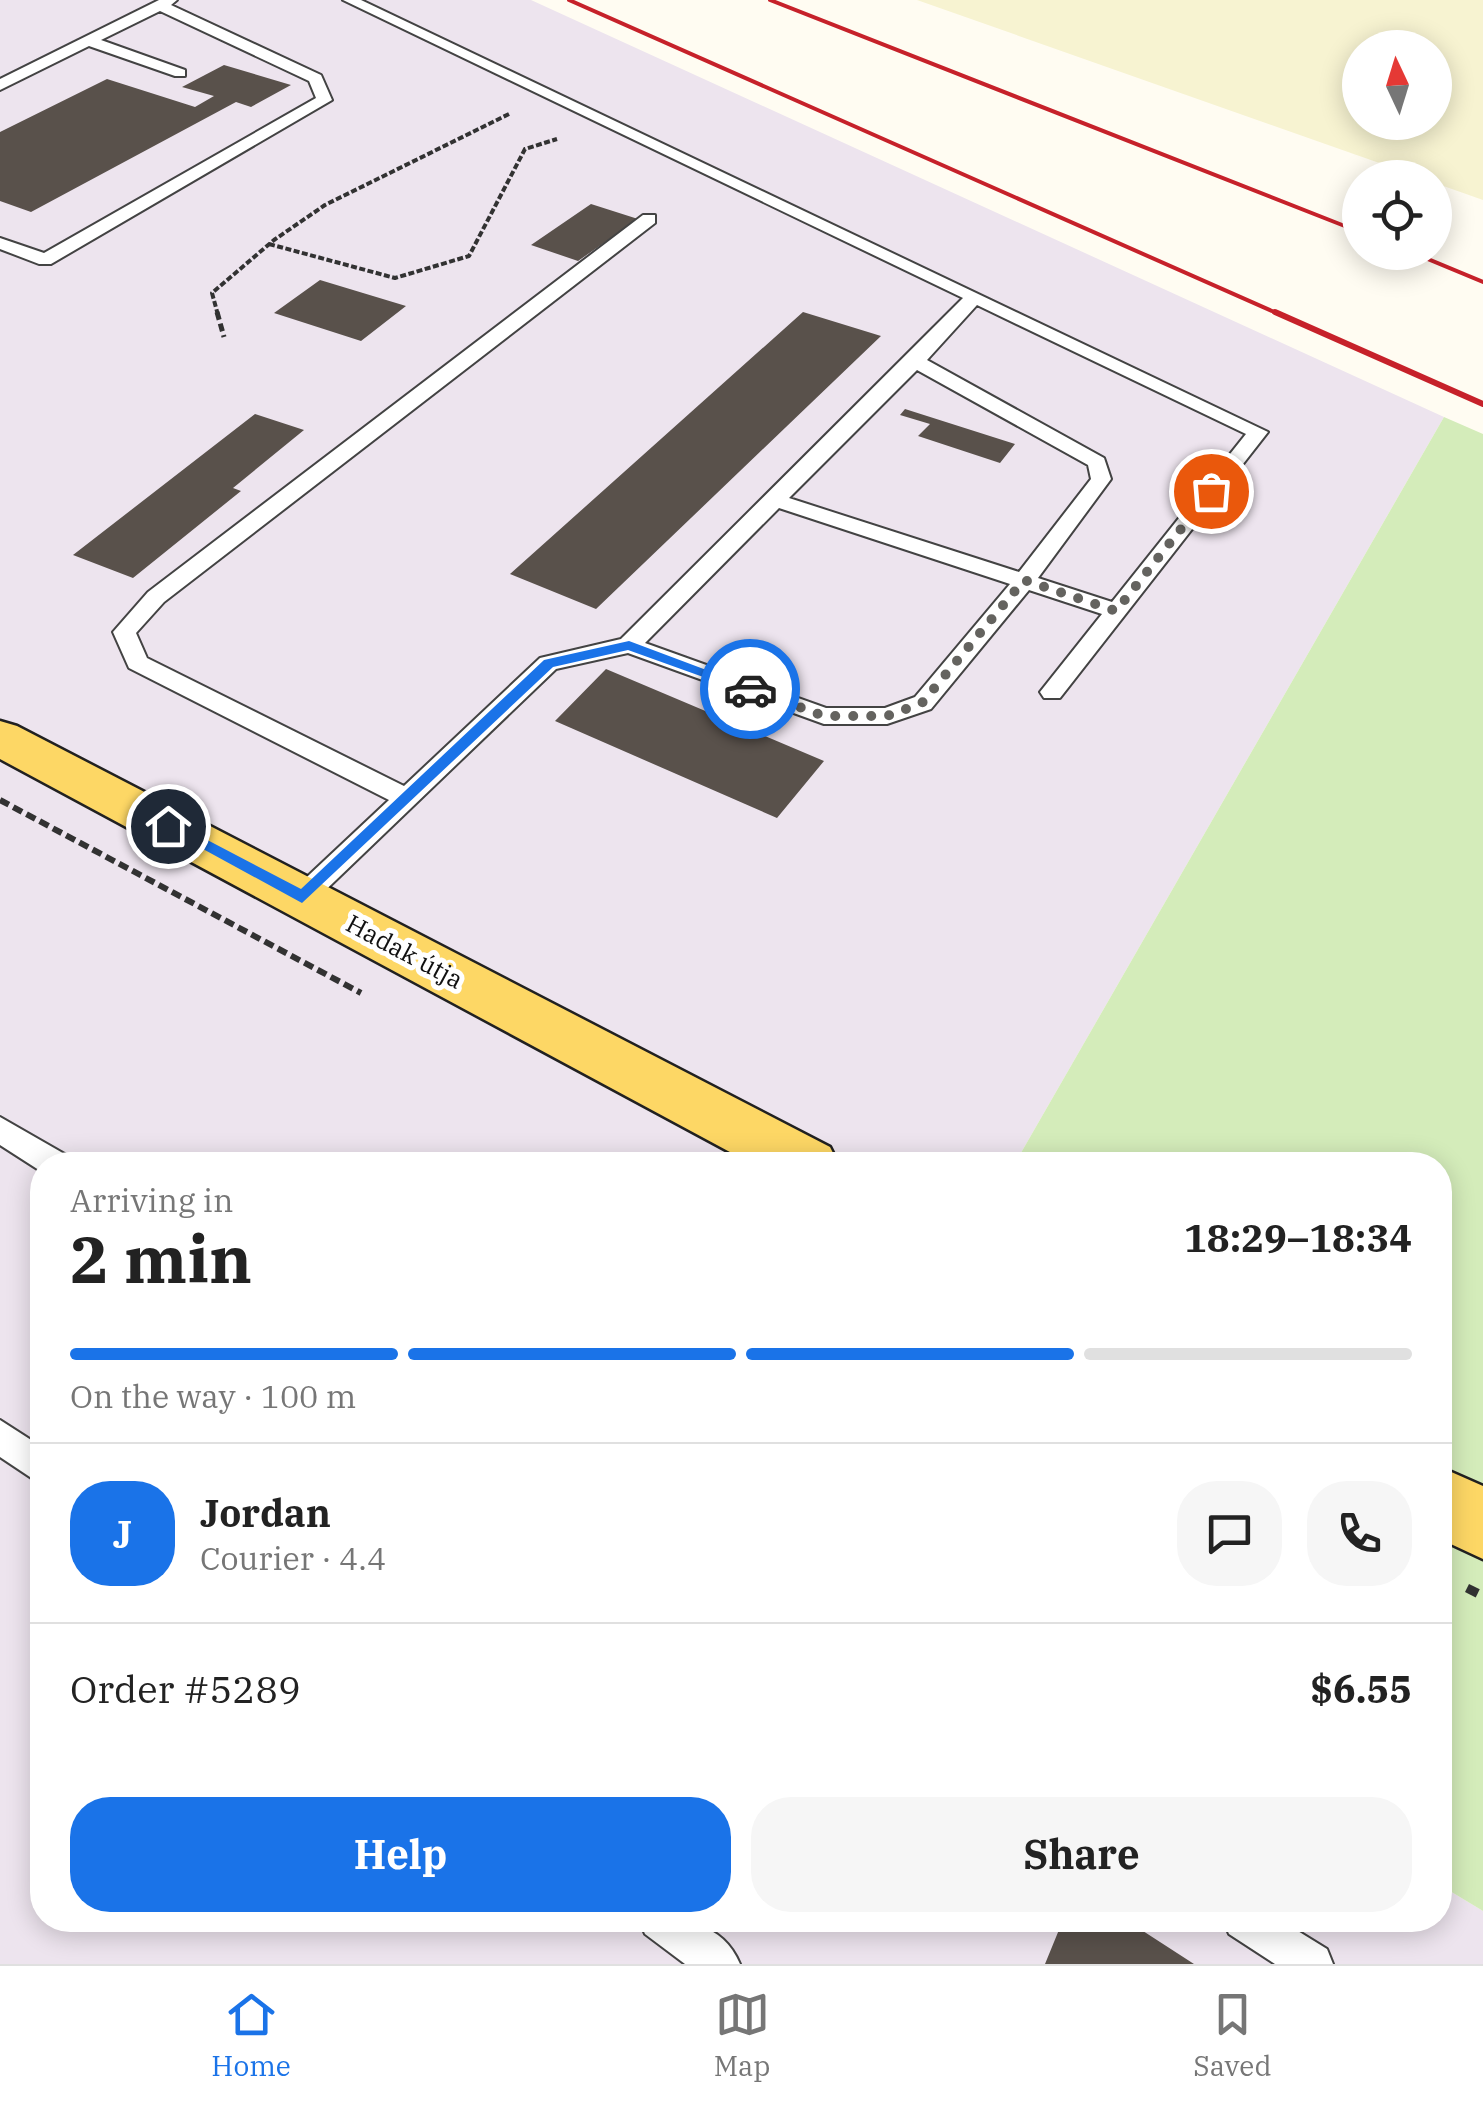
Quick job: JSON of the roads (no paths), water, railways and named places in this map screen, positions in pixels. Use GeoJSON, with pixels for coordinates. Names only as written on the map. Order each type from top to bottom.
{"type":"FeatureCollection","features":[{"type":"Feature","properties":{"kind":"main road","name":"Hadak útja"},"geometry":{"type":"LineString","coordinates":[[0,738],[784,1152]]}},
{"type":"Feature","properties":{"kind":"main road"},"geometry":{"type":"LineString","coordinates":[[1452,1507],[1483,1524]]}},
{"type":"Feature","properties":{"kind":"lane"},"geometry":{"type":"LineString","coordinates":[[350,0],[1258,432],[1052,692]]}},
{"type":"Feature","properties":{"kind":"lane"},"geometry":{"type":"LineString","coordinates":[[0,84],[165,3],[316,78],[324,100],[44,260],[1,245]]}},
{"type":"Feature","properties":{"kind":"lane"},"geometry":{"type":"LineString","coordinates":[[90,41],[180,73]]}},
{"type":"Feature","properties":{"kind":"lane"},"geometry":{"type":"LineString","coordinates":[[407,798],[137,663],[124,632],[156,597],[650,219]]}},
{"type":"Feature","properties":{"kind":"lane"},"geometry":{"type":"LineString","coordinates":[[302,897],[548,663],[629,645],[915,361],[974,296]]}},
{"type":"Feature","properties":{"kind":"lane"},"geometry":{"type":"LineString","coordinates":[[629,645],[824,716],[887,716],[922,703],[1024,580],[1100,479],[1097,462],[915,361]]}},
{"type":"Feature","properties":{"kind":"lane"},"geometry":{"type":"LineString","coordinates":[[774,500],[1116,611]]}},
{"type":"Feature","properties":{"kind":"lane"},"geometry":{"type":"LineString","coordinates":[[0,1129],[36,1152]]}},
{"type":"Feature","properties":{"kind":"lane"},"geometry":{"type":"LineString","coordinates":[[0,1436],[30,1459]]}},
{"type":"Feature","properties":{"kind":"lane"},"geometry":{"type":"LineString","coordinates":[[676,1932],[720,1964]]}},
{"type":"Feature","properties":{"kind":"lane"},"geometry":{"type":"LineString","coordinates":[[1262,1932],[1312,1964]]}},
{"type":"Feature","properties":{"kind":"railway"},"geometry":{"type":"LineString","coordinates":[[569,0],[1281,315]]}},
{"type":"Feature","properties":{"kind":"railway"},"geometry":{"type":"LineString","coordinates":[[770,0],[1342,225]]}},
{"type":"Feature","properties":{"kind":"railway"},"geometry":{"type":"LineString","coordinates":[[1452,269],[1483,282]]}},
{"type":"Feature","properties":{"kind":"railway"},"geometry":{"type":"LineString","coordinates":[[1275,312],[1483,404]]}}]}
